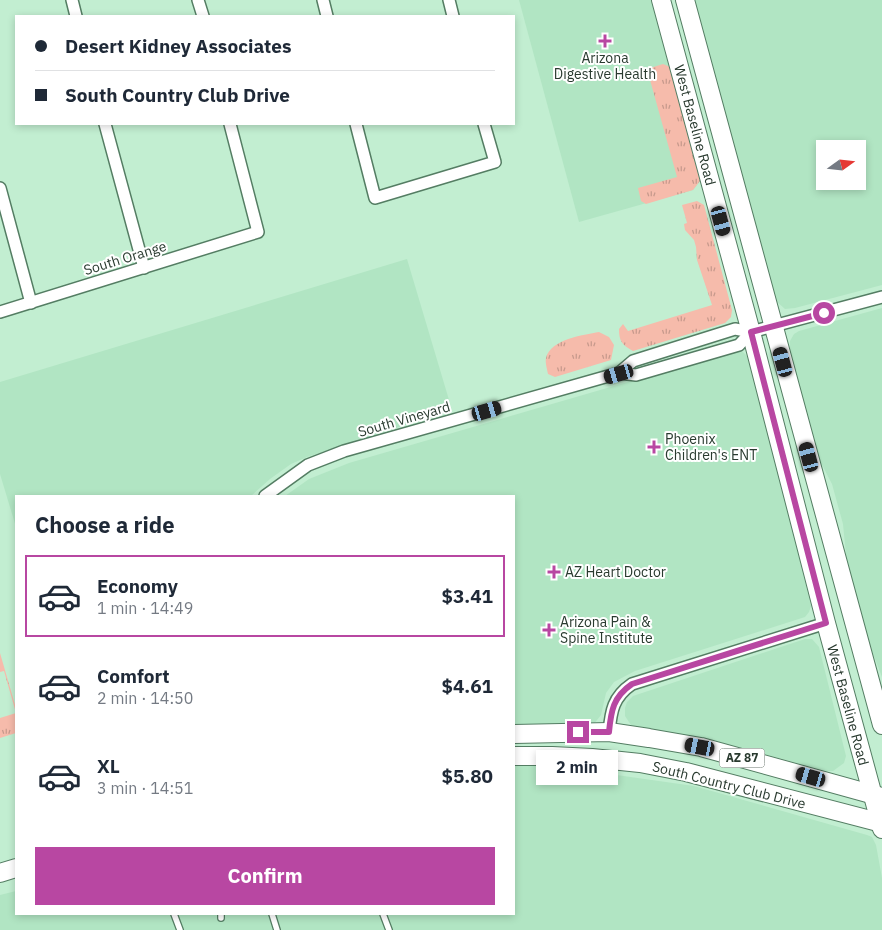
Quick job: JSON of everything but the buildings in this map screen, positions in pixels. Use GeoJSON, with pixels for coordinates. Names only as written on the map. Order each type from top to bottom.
{"type":"FeatureCollection","features":[{"type":"Feature","properties":{"kind":"main road","name":"West Baseline Road"},"geometry":{"type":"LineString","coordinates":[[661,0],[751,332],[826,623],[877,796],[881,825]]}},
{"type":"Feature","properties":{"kind":"main road","name":"West Baseline Road"},"geometry":{"type":"LineString","coordinates":[[685,0],[882,725]]}},
{"type":"Feature","properties":{"kind":"main road","name":"South Country Club Drive"},"geometry":{"type":"LineString","coordinates":[[515,734],[609,732],[700,747],[877,796]]}},
{"type":"Feature","properties":{"kind":"main road","name":"South Country Club Drive"},"geometry":{"type":"LineString","coordinates":[[515,756],[572,757],[640,763],[686,772],[881,825]]}},
{"type":"Feature","properties":{"kind":"main road"},"geometry":{"type":"LineString","coordinates":[[0,873],[15,868]]}},
{"type":"Feature","properties":{"kind":"street"},"geometry":{"type":"LineString","coordinates":[[72,0],[76,15]]}},
{"type":"Feature","properties":{"kind":"street"},"geometry":{"type":"LineString","coordinates":[[198,0],[203,15]]}},
{"type":"Feature","properties":{"kind":"street"},"geometry":{"type":"LineString","coordinates":[[323,0],[328,15]]}},
{"type":"Feature","properties":{"kind":"street"},"geometry":{"type":"LineString","coordinates":[[449,0],[454,15]]}},
{"type":"Feature","properties":{"kind":"street"},"geometry":{"type":"LineString","coordinates":[[105,125],[144,268]]}},
{"type":"Feature","properties":{"kind":"street","name":"South Orange"},"geometry":{"type":"LineString","coordinates":[[0,312],[258,232],[230,125]]}},
{"type":"Feature","properties":{"kind":"street"},"geometry":{"type":"LineString","coordinates":[[356,125],[375,198],[494,162],[484,125]]}},
{"type":"Feature","properties":{"kind":"street"},"geometry":{"type":"LineString","coordinates":[[0,188],[31,303]]}},
{"type":"Feature","properties":{"kind":"street","name":"South Vineyard"},"geometry":{"type":"LineString","coordinates":[[266,495],[308,465],[344,451],[619,374],[633,361],[735,330],[751,332],[882,298]]}},
{"type":"Feature","properties":{"kind":"street"},"geometry":{"type":"LineString","coordinates":[[609,732],[615,701],[623,690],[632,684],[826,623]]}},
{"type":"Feature","properties":{"kind":"lane"},"geometry":{"type":"LineString","coordinates":[[174,915],[180,930]]}},
{"type":"Feature","properties":{"kind":"lane"},"geometry":{"type":"LineString","coordinates":[[272,915],[277,930]]}},
{"type":"Feature","properties":{"kind":"lane"},"geometry":{"type":"LineString","coordinates":[[384,915],[389,930]]}},
{"type":"Feature","properties":{"kind":"shaded area"},"geometry":{"type":"Polygon","coordinates":[[[519,0],[651,0],[700,181],[693,190],[579,222],[519,0]]]}},
{"type":"Feature","properties":{"kind":"shaded area"},"geometry":{"type":"Polygon","coordinates":[[[694,0],[882,0],[882,285],[785,309],[776,301],[694,0]]]}},
{"type":"Feature","properties":{"kind":"shaded area"},"geometry":{"type":"Polygon","coordinates":[[[407,259],[452,410],[307,457],[291,464],[252,495],[15,495],[15,524],[0,474],[0,382],[407,259]]]}},
{"type":"Feature","properties":{"kind":"shaded area"},"geometry":{"type":"Polygon","coordinates":[[[882,308],[882,677],[868,641],[847,565],[843,524],[832,484],[819,459],[790,350],[790,341],[794,334],[799,331],[882,308]]]}},
{"type":"Feature","properties":{"kind":"shaded area"},"geometry":{"type":"Polygon","coordinates":[[[738,350],[747,356],[811,606],[805,617],[635,671],[614,682],[606,693],[601,715],[593,725],[515,725],[515,495],[286,495],[309,479],[349,463],[738,350]]]}},
{"type":"Feature","properties":{"kind":"shaded area"},"geometry":{"type":"Polygon","coordinates":[[[805,639],[812,639],[819,647],[846,756],[844,763],[833,771],[826,771],[705,738],[639,728],[631,725],[625,716],[627,702],[633,696],[805,639]]]}},
{"type":"Feature","properties":{"kind":"shaded area"},"geometry":{"type":"Polygon","coordinates":[[[515,764],[539,764],[694,786],[872,837],[876,845],[882,878],[882,930],[0,930],[0,895],[15,891],[15,915],[515,915],[515,764]]]}},
{"type":"Feature","properties":{"kind":"green space"},"geometry":{"type":"Polygon","coordinates":[[[663,64],[670,67],[700,181],[693,190],[646,204],[641,201],[638,188],[677,177],[647,69],[663,64]]]}},
{"type":"Feature","properties":{"kind":"green space"},"geometry":{"type":"Polygon","coordinates":[[[697,201],[704,205],[732,310],[731,317],[725,323],[633,351],[626,347],[621,340],[619,329],[623,324],[628,331],[712,305],[697,260],[694,240],[685,230],[684,224],[687,223],[682,205],[697,201]]]}},
{"type":"Feature","properties":{"kind":"green space"},"geometry":{"type":"Polygon","coordinates":[[[599,332],[609,337],[614,345],[611,360],[555,377],[548,374],[546,358],[554,346],[568,339],[599,332]]]}},
{"type":"Feature","properties":{"kind":"green space"},"geometry":{"type":"Polygon","coordinates":[[[0,653],[15,710],[4,671],[0,672],[0,653]]]}},
{"type":"Feature","properties":{"kind":"green space"},"geometry":{"type":"Polygon","coordinates":[[[15,713],[15,733],[0,738],[0,718],[15,713]]]}},
{"type":"Feature","properties":{"kind":"place","name":"Arizona Digestive Health"},"geometry":{"type":"Point","coordinates":[605,41]}},
{"type":"Feature","properties":{"kind":"place","name":"Phoenix Children's ENT"},"geometry":{"type":"Point","coordinates":[654,447]}},
{"type":"Feature","properties":{"kind":"place","name":"AZ Heart Doctor"},"geometry":{"type":"Point","coordinates":[554,572]}},
{"type":"Feature","properties":{"kind":"place","name":"Arizona Pain & Spine Institute"},"geometry":{"type":"Point","coordinates":[549,630]}},
{"type":"Feature","properties":{"kind":"route"},"geometry":{"type":"LineString","coordinates":[[578,732],[609,732],[615,701],[623,690],[632,684],[826,623],[751,332],[824,313]]}}]}
